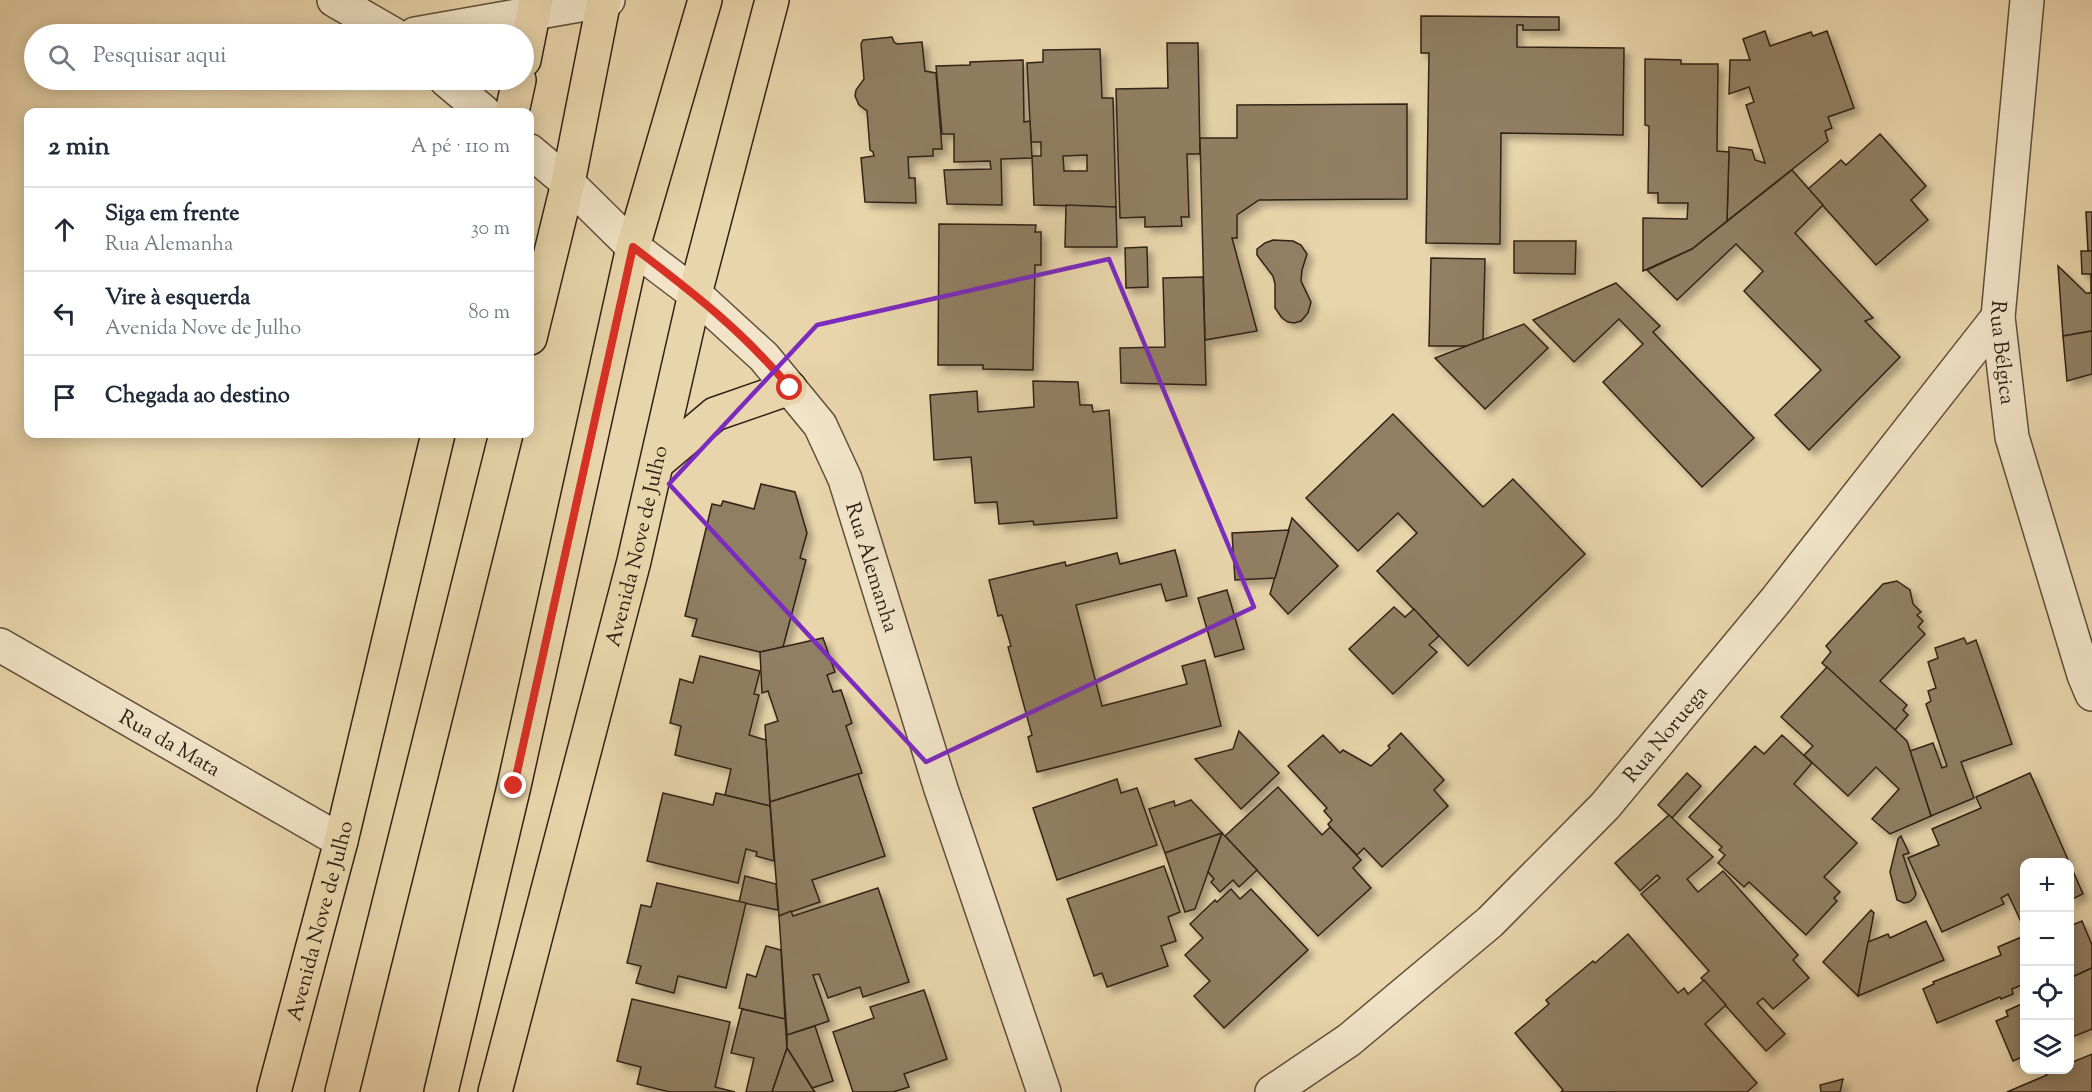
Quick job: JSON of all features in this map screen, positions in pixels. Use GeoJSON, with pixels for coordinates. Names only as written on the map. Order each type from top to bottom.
{"type":"FeatureCollection","features":[{"type":"Feature","properties":{"kind":"main road"},"geometry":{"type":"LineString","coordinates":[[534,322],[568,183],[605,0]]}},
{"type":"Feature","properties":{"kind":"main road"},"geometry":{"type":"LineString","coordinates":[[441,1092],[514,786],[633,247],[705,0]]}},
{"type":"Feature","properties":{"kind":"main road","name":"Avenida Nove de Julho"},"geometry":{"type":"LineString","coordinates":[[495,1092],[634,561],[695,294],[772,0]]}},
{"type":"Feature","properties":{"kind":"main road"},"geometry":{"type":"LineString","coordinates":[[531,24],[535,6]]}},
{"type":"Feature","properties":{"kind":"main road"},"geometry":{"type":"LineString","coordinates":[[513,108],[517,90]]}},
{"type":"Feature","properties":{"kind":"main road"},"geometry":{"type":"LineString","coordinates":[[657,463],[715,414],[790,388]]}},
{"type":"Feature","properties":{"kind":"main road","name":"Avenida Nove de Julho"},"geometry":{"type":"LineString","coordinates":[[274,1092],[341,841],[437,438]]}},
{"type":"Feature","properties":{"kind":"main road"},"geometry":{"type":"LineString","coordinates":[[342,1092],[505,438]]}},
{"type":"Feature","properties":{"kind":"street"},"geometry":{"type":"LineString","coordinates":[[334,0],[376,24]]}},
{"type":"Feature","properties":{"kind":"street"},"geometry":{"type":"LineString","coordinates":[[458,24],[535,6],[605,0]]}},
{"type":"Feature","properties":{"kind":"street","name":"Rua Bélgica"},"geometry":{"type":"LineString","coordinates":[[2027,0],[1998,317],[2012,437],[2084,675],[2092,694]]}},
{"type":"Feature","properties":{"kind":"street"},"geometry":{"type":"LineString","coordinates":[[458,90],[479,108]]}},
{"type":"Feature","properties":{"kind":"street","name":"Rua Alemanha"},"geometry":{"type":"LineString","coordinates":[[534,154],[568,183],[633,247],[695,294],[764,357],[820,425],[845,479],[941,789],[1044,1092]]}},
{"type":"Feature","properties":{"kind":"street","name":"Rua Noruega"},"geometry":{"type":"LineString","coordinates":[[1272,1092],[1349,1040],[1490,922],[1605,806],[1776,600],[1998,317]]}},
{"type":"Feature","properties":{"kind":"street","name":"Rua da Mata"},"geometry":{"type":"LineString","coordinates":[[0,645],[341,841]]}},
{"type":"Feature","properties":{"kind":"highlighted area"},"geometry":{"type":"Polygon","coordinates":[[[1109,259],[1254,607],[926,762],[669,484],[817,325],[1109,259]]]}},
{"type":"Feature","properties":{"kind":"building"},"geometry":{"type":"Polygon","coordinates":[[[1421,16],[1559,17],[1559,30],[1523,30],[1523,25],[1517,25],[1517,47],[1624,48],[1623,135],[1501,133],[1500,244],[1426,243],[1429,53],[1421,53],[1421,16]]]}},
{"type":"Feature","properties":{"kind":"building"},"geometry":{"type":"Polygon","coordinates":[[[1765,31],[1770,46],[1811,32],[1813,36],[1827,31],[1854,108],[1828,117],[1832,128],[1825,131],[1828,141],[1727,221],[1729,147],[1752,150],[1755,160],[1765,163],[1746,105],[1754,102],[1749,87],[1729,94],[1730,60],[1750,60],[1743,39],[1765,31]]]}},
{"type":"Feature","properties":{"kind":"building"},"geometry":{"type":"Polygon","coordinates":[[[892,37],[897,44],[922,42],[925,71],[936,73],[942,149],[933,149],[933,156],[908,157],[909,178],[915,178],[916,203],[865,202],[861,158],[874,156],[870,150],[867,111],[859,105],[855,96],[856,90],[864,79],[861,44],[863,40],[892,37]]]}},
{"type":"Feature","properties":{"kind":"building"},"geometry":{"type":"Polygon","coordinates":[[[1167,43],[1198,43],[1200,154],[1187,154],[1189,217],[1181,217],[1182,226],[1145,227],[1145,217],[1120,218],[1116,89],[1168,88],[1167,43]]]}},
{"type":"Feature","properties":{"kind":"building"},"geometry":{"type":"Polygon","coordinates":[[[1100,49],[1102,98],[1113,98],[1116,207],[1034,205],[1032,156],[1041,156],[1041,142],[1031,142],[1027,63],[1043,62],[1043,50],[1100,49]],[[1087,155],[1063,156],[1064,171],[1087,171],[1087,155]]]}},
{"type":"Feature","properties":{"kind":"building"},"geometry":{"type":"Polygon","coordinates":[[[1645,59],[1681,60],[1681,64],[1718,64],[1717,151],[1729,152],[1727,221],[1692,249],[1643,271],[1643,218],[1687,219],[1688,203],[1658,203],[1658,193],[1648,193],[1649,126],[1645,125],[1645,59]]]}},
{"type":"Feature","properties":{"kind":"building"},"geometry":{"type":"Polygon","coordinates":[[[1023,60],[1024,122],[1030,121],[1032,158],[1001,159],[1002,205],[947,204],[944,170],[991,169],[990,161],[954,162],[954,134],[942,134],[936,66],[1023,60]]]}},
{"type":"Feature","properties":{"kind":"building"},"geometry":{"type":"Polygon","coordinates":[[[1407,104],[1407,199],[1259,200],[1237,215],[1237,238],[1232,238],[1257,331],[1205,340],[1200,138],[1237,138],[1237,105],[1407,104]]]}},
{"type":"Feature","properties":{"kind":"building"},"geometry":{"type":"Polygon","coordinates":[[[1880,134],[1926,186],[1911,200],[1928,220],[1876,265],[1808,189],[1841,160],[1846,165],[1880,134]]]}},
{"type":"Feature","properties":{"kind":"building"},"geometry":{"type":"Polygon","coordinates":[[[1792,170],[1823,205],[1795,233],[1873,318],[1865,321],[1900,357],[1809,450],[1775,415],[1821,370],[1744,291],[1763,271],[1736,244],[1677,300],[1647,270],[1692,249],[1792,170]]]}},
{"type":"Feature","properties":{"kind":"building"},"geometry":{"type":"Polygon","coordinates":[[[1066,205],[1116,207],[1117,247],[1065,247],[1066,205]]]}},
{"type":"Feature","properties":{"kind":"building"},"geometry":{"type":"Polygon","coordinates":[[[2086,212],[2092,212],[2092,251],[2088,251],[2086,212]]]}},
{"type":"Feature","properties":{"kind":"building"},"geometry":{"type":"Polygon","coordinates":[[[939,224],[1036,225],[1035,232],[1041,232],[1041,265],[1035,265],[1033,370],[983,369],[983,365],[938,365],[939,224]]]}},
{"type":"Feature","properties":{"kind":"building"},"geometry":{"type":"Polygon","coordinates":[[[1273,240],[1293,241],[1301,245],[1307,254],[1301,281],[1311,302],[1308,313],[1301,321],[1288,322],[1275,308],[1273,276],[1257,255],[1257,249],[1273,240]]]}},
{"type":"Feature","properties":{"kind":"building"},"geometry":{"type":"Polygon","coordinates":[[[1514,241],[1576,241],[1575,274],[1514,273],[1514,241]]]}},
{"type":"Feature","properties":{"kind":"building"},"geometry":{"type":"Polygon","coordinates":[[[1147,247],[1148,287],[1126,288],[1125,248],[1147,247]]]}},
{"type":"Feature","properties":{"kind":"building"},"geometry":{"type":"Polygon","coordinates":[[[2081,251],[2092,251],[2092,331],[2063,336],[2058,266],[2086,293],[2091,293],[2091,274],[2082,274],[2081,251]]]}},
{"type":"Feature","properties":{"kind":"building"},"geometry":{"type":"Polygon","coordinates":[[[1431,258],[1485,259],[1483,340],[1467,346],[1429,346],[1431,258]]]}},
{"type":"Feature","properties":{"kind":"building"},"geometry":{"type":"Polygon","coordinates":[[[1203,277],[1206,385],[1121,383],[1120,348],[1165,347],[1163,278],[1203,277]]]}},
{"type":"Feature","properties":{"kind":"building"},"geometry":{"type":"Polygon","coordinates":[[[1616,283],[1660,326],[1653,332],[1754,438],[1702,487],[1603,382],[1643,344],[1619,319],[1574,362],[1533,320],[1616,283]]]}},
{"type":"Feature","properties":{"kind":"building"},"geometry":{"type":"Polygon","coordinates":[[[1524,324],[1548,348],[1485,409],[1435,358],[1524,324]]]}},
{"type":"Feature","properties":{"kind":"building"},"geometry":{"type":"Polygon","coordinates":[[[2092,331],[2092,374],[2067,381],[2063,336],[2092,331]]]}},
{"type":"Feature","properties":{"kind":"building"},"geometry":{"type":"Polygon","coordinates":[[[1033,381],[1078,382],[1080,405],[1092,405],[1093,412],[1109,410],[1117,518],[1034,525],[1033,521],[999,524],[997,502],[975,503],[971,457],[934,460],[930,395],[977,391],[978,412],[1034,407],[1033,381]]]}},
{"type":"Feature","properties":{"kind":"building"},"geometry":{"type":"Polygon","coordinates":[[[1393,414],[1483,507],[1513,479],[1585,554],[1468,666],[1377,571],[1417,533],[1398,513],[1358,551],[1306,498],[1393,414]]]}},
{"type":"Feature","properties":{"kind":"building"},"geometry":{"type":"Polygon","coordinates":[[[761,484],[795,492],[807,533],[800,558],[806,560],[783,647],[760,652],[692,636],[697,619],[685,616],[712,504],[721,506],[723,501],[754,509],[761,484]]]}},
{"type":"Feature","properties":{"kind":"building"},"geometry":{"type":"Polygon","coordinates":[[[1292,518],[1338,566],[1288,614],[1270,594],[1292,518]]]}},
{"type":"Feature","properties":{"kind":"building"},"geometry":{"type":"Polygon","coordinates":[[[1289,530],[1275,578],[1235,580],[1232,533],[1289,530]]]}},
{"type":"Feature","properties":{"kind":"building"},"geometry":{"type":"Polygon","coordinates":[[[1175,550],[1187,596],[1166,601],[1161,584],[1076,605],[1102,706],[1187,684],[1182,666],[1205,660],[1221,726],[1037,772],[1028,737],[1032,735],[1008,647],[1011,646],[1002,615],[998,616],[989,580],[1065,562],[1066,566],[1117,553],[1120,564],[1175,550]]]}},
{"type":"Feature","properties":{"kind":"building"},"geometry":{"type":"Polygon","coordinates":[[[1897,581],[1910,590],[1913,604],[1921,612],[1917,615],[1923,621],[1918,627],[1925,634],[1880,681],[1907,705],[1903,710],[1908,715],[1895,730],[1822,663],[1831,652],[1826,646],[1883,584],[1897,581]]]}},
{"type":"Feature","properties":{"kind":"building"},"geometry":{"type":"Polygon","coordinates":[[[1227,590],[1244,649],[1215,657],[1198,598],[1227,590]]]}},
{"type":"Feature","properties":{"kind":"building"},"geometry":{"type":"Polygon","coordinates":[[[1394,607],[1405,617],[1414,609],[1439,636],[1429,645],[1437,652],[1393,694],[1349,649],[1394,607]]]}},
{"type":"Feature","properties":{"kind":"building"},"geometry":{"type":"Polygon","coordinates":[[[823,638],[835,672],[827,675],[833,692],[841,690],[852,723],[846,726],[862,773],[770,802],[765,725],[778,721],[768,691],[762,693],[760,652],[823,638]]]}},
{"type":"Feature","properties":{"kind":"building"},"geometry":{"type":"Polygon","coordinates":[[[1964,638],[1967,644],[1976,640],[2012,744],[1961,762],[1974,798],[1931,816],[1910,751],[1933,743],[1942,768],[1947,766],[1926,704],[1931,701],[1928,691],[1936,688],[1928,662],[1938,658],[1935,648],[1964,638]]]}},
{"type":"Feature","properties":{"kind":"building"},"geometry":{"type":"Polygon","coordinates":[[[700,656],[760,671],[754,694],[759,695],[749,735],[766,740],[770,806],[725,795],[731,769],[675,755],[681,726],[670,723],[680,679],[693,683],[700,656]]]}},
{"type":"Feature","properties":{"kind":"building"},"geometry":{"type":"Polygon","coordinates":[[[1827,667],[1907,741],[1931,816],[1890,834],[1872,819],[1899,789],[1876,767],[1848,796],[1804,755],[1813,746],[1781,717],[1827,667]]]}},
{"type":"Feature","properties":{"kind":"building"},"geometry":{"type":"Polygon","coordinates":[[[1239,731],[1279,773],[1241,809],[1195,759],[1233,749],[1239,731]]]}},
{"type":"Feature","properties":{"kind":"building"},"geometry":{"type":"Polygon","coordinates":[[[1401,733],[1444,780],[1434,790],[1448,806],[1382,867],[1364,848],[1357,855],[1330,827],[1328,824],[1332,820],[1324,811],[1327,808],[1288,766],[1323,735],[1340,753],[1343,750],[1371,766],[1390,748],[1388,746],[1401,733]]]}},
{"type":"Feature","properties":{"kind":"building"},"geometry":{"type":"Polygon","coordinates":[[[1782,735],[1812,763],[1794,784],[1857,843],[1824,877],[1840,892],[1834,898],[1837,901],[1806,935],[1749,882],[1744,887],[1718,863],[1725,855],[1719,850],[1722,847],[1689,817],[1755,746],[1764,754],[1782,735]]]}},
{"type":"Feature","properties":{"kind":"building"},"geometry":{"type":"Polygon","coordinates":[[[1687,773],[1701,786],[1672,818],[1658,805],[1687,773]]]}},
{"type":"Feature","properties":{"kind":"building"},"geometry":{"type":"Polygon","coordinates":[[[2030,773],[2067,858],[2020,858],[2020,920],[2008,894],[2001,898],[2004,904],[1942,932],[1908,858],[1939,845],[1932,829],[1981,808],[1976,797],[2030,773]]]}},
{"type":"Feature","properties":{"kind":"building"},"geometry":{"type":"Polygon","coordinates":[[[858,774],[885,856],[812,880],[820,902],[779,916],[770,802],[858,774]]]}},
{"type":"Feature","properties":{"kind":"building"},"geometry":{"type":"Polygon","coordinates":[[[1117,779],[1121,793],[1137,788],[1157,845],[1057,880],[1033,808],[1117,779]]]}},
{"type":"Feature","properties":{"kind":"building"},"geometry":{"type":"Polygon","coordinates":[[[1278,787],[1322,835],[1330,827],[1361,860],[1353,868],[1371,888],[1318,936],[1225,836],[1278,787]]]}},
{"type":"Feature","properties":{"kind":"building"},"geometry":{"type":"Polygon","coordinates":[[[663,793],[713,805],[716,793],[770,806],[774,861],[756,856],[757,852],[746,849],[738,883],[647,861],[663,793]]]}},
{"type":"Feature","properties":{"kind":"building"},"geometry":{"type":"Polygon","coordinates":[[[1191,800],[1222,833],[1165,853],[1149,809],[1174,801],[1175,806],[1191,800]]]}},
{"type":"Feature","properties":{"kind":"building"},"geometry":{"type":"Polygon","coordinates":[[[1669,815],[1713,857],[1687,879],[1698,892],[1723,871],[1798,955],[1793,960],[1809,978],[1773,1009],[1763,998],[1757,1003],[1785,1034],[1766,1051],[1701,978],[1709,971],[1641,894],[1660,878],[1657,875],[1640,891],[1615,863],[1669,815]]]}},
{"type":"Feature","properties":{"kind":"building"},"geometry":{"type":"Polygon","coordinates":[[[1222,833],[1195,909],[1185,912],[1165,853],[1222,833]]]}},
{"type":"Feature","properties":{"kind":"building"},"geometry":{"type":"Polygon","coordinates":[[[1222,833],[1257,870],[1239,887],[1233,880],[1220,892],[1211,882],[1214,879],[1208,872],[1222,833]]]}},
{"type":"Feature","properties":{"kind":"building"},"geometry":{"type":"Polygon","coordinates":[[[1901,836],[1909,853],[1903,855],[1916,894],[1909,902],[1904,903],[1897,900],[1890,872],[1898,839],[1901,836]]]}},
{"type":"Feature","properties":{"kind":"building"},"geometry":{"type":"Polygon","coordinates":[[[1164,866],[1180,912],[1168,917],[1176,941],[1161,946],[1168,966],[1107,987],[1102,973],[1094,976],[1067,899],[1164,866]]]}},
{"type":"Feature","properties":{"kind":"building"},"geometry":{"type":"Polygon","coordinates":[[[2074,873],[2083,894],[2074,898],[2074,873]]]}},
{"type":"Feature","properties":{"kind":"building"},"geometry":{"type":"Polygon","coordinates":[[[745,876],[776,884],[778,910],[739,902],[745,876]]]}},
{"type":"Feature","properties":{"kind":"building"},"geometry":{"type":"Polygon","coordinates":[[[657,883],[746,903],[726,988],[678,976],[674,993],[636,983],[641,966],[627,963],[641,905],[651,907],[657,883]]]}},
{"type":"Feature","properties":{"kind":"building"},"geometry":{"type":"Polygon","coordinates":[[[878,888],[909,982],[863,997],[860,987],[828,998],[819,974],[813,975],[829,1021],[787,1035],[779,916],[791,911],[793,916],[878,888]]]}},
{"type":"Feature","properties":{"kind":"building"},"geometry":{"type":"Polygon","coordinates":[[[1231,889],[1240,899],[1251,889],[1308,950],[1224,1028],[1194,996],[1210,981],[1185,955],[1203,938],[1190,924],[1215,900],[1217,902],[1231,889]]]}},
{"type":"Feature","properties":{"kind":"building"},"geometry":{"type":"Polygon","coordinates":[[[1871,910],[1874,913],[1858,996],[1823,962],[1871,910]]]}},
{"type":"Feature","properties":{"kind":"building"},"geometry":{"type":"Polygon","coordinates":[[[1926,921],[1944,960],[1858,996],[1868,942],[1888,934],[1890,938],[1926,921]]]}},
{"type":"Feature","properties":{"kind":"building"},"geometry":{"type":"Polygon","coordinates":[[[2082,921],[2092,945],[2092,968],[2074,976],[2074,966],[2074,924],[2082,921]]]}},
{"type":"Feature","properties":{"kind":"building"},"geometry":{"type":"Polygon","coordinates":[[[1628,934],[1678,993],[1684,988],[1688,994],[1704,980],[1726,1005],[1705,1024],[1757,1083],[1747,1092],[1561,1092],[1563,1090],[1515,1033],[1549,1004],[1546,1000],[1593,961],[1595,963],[1628,934]]]}},
{"type":"Feature","properties":{"kind":"building"},"geometry":{"type":"Polygon","coordinates":[[[2020,938],[2020,986],[2012,989],[2013,994],[2001,999],[2000,997],[1937,1023],[1923,989],[1934,984],[1933,982],[2001,955],[1998,947],[2020,938]]]}},
{"type":"Feature","properties":{"kind":"building"},"geometry":{"type":"Polygon","coordinates":[[[766,946],[781,950],[785,1019],[739,1008],[747,974],[756,977],[766,946]]]}},
{"type":"Feature","properties":{"kind":"building"},"geometry":{"type":"Polygon","coordinates":[[[2092,968],[2092,1029],[2074,1036],[2074,1020],[2074,976],[2092,968]]]}},
{"type":"Feature","properties":{"kind":"building"},"geometry":{"type":"Polygon","coordinates":[[[924,990],[947,1059],[904,1074],[909,1087],[893,1092],[853,1092],[833,1032],[874,1018],[870,1007],[924,990]]]}},
{"type":"Feature","properties":{"kind":"building"},"geometry":{"type":"Polygon","coordinates":[[[632,999],[730,1022],[715,1087],[735,1092],[670,1092],[637,1084],[641,1067],[617,1061],[632,999]]]}},
{"type":"Feature","properties":{"kind":"building"},"geometry":{"type":"Polygon","coordinates":[[[2020,1005],[2020,1058],[2013,1061],[1996,1021],[2008,1016],[2006,1011],[2020,1005]]]}},
{"type":"Feature","properties":{"kind":"building"},"geometry":{"type":"Polygon","coordinates":[[[742,1009],[785,1019],[787,1048],[772,1092],[746,1092],[754,1058],[731,1053],[742,1009]]]}},
{"type":"Feature","properties":{"kind":"building"},"geometry":{"type":"Polygon","coordinates":[[[815,1026],[833,1081],[812,1088],[787,1048],[787,1035],[815,1026]]]}},
{"type":"Feature","properties":{"kind":"building"},"geometry":{"type":"Polygon","coordinates":[[[787,1048],[812,1088],[815,1092],[772,1092],[787,1048]]]}},
{"type":"Feature","properties":{"kind":"building"},"geometry":{"type":"Polygon","coordinates":[[[2092,1054],[2092,1092],[2007,1092],[2046,1074],[2074,1074],[2074,1061],[2092,1054]]]}},
{"type":"Feature","properties":{"kind":"building"},"geometry":{"type":"Polygon","coordinates":[[[1843,1079],[1840,1092],[1821,1092],[1820,1085],[1843,1079]]]}},
{"type":"Feature","properties":{"kind":"route"},"geometry":{"type":"LineString","coordinates":[[514,786],[633,247],[695,294],[764,357],[790,388]]}}]}
